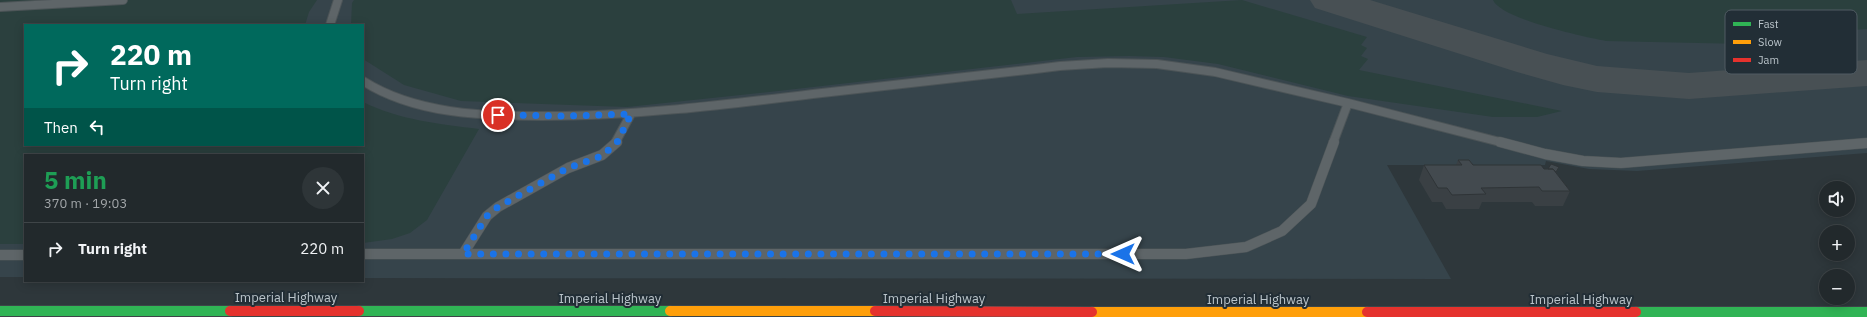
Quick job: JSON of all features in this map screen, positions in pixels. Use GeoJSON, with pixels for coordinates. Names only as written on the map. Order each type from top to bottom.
{"type":"FeatureCollection","features":[{"type":"Feature","properties":{"kind":"main road","name":"Imperial Highway"},"geometry":{"type":"LineString","coordinates":[[0,310],[1867,312]]}},
{"type":"Feature","properties":{"kind":"lane"},"geometry":{"type":"LineString","coordinates":[[0,7],[123,0]]}},
{"type":"Feature","properties":{"kind":"lane"},"geometry":{"type":"LineString","coordinates":[[330,24],[338,0]]}},
{"type":"Feature","properties":{"kind":"lane"},"geometry":{"type":"LineString","coordinates":[[364,82],[373,88],[410,102],[456,112],[519,116],[567,116],[631,114],[1060,66],[1108,63],[1157,64],[1215,72],[1348,103],[1545,154],[1583,161],[1621,163],[1867,143]]}},
{"type":"Feature","properties":{"kind":"lane"},"geometry":{"type":"LineString","coordinates":[[364,254],[1186,254],[1246,247],[1282,231],[1311,204],[1348,103]]}},
{"type":"Feature","properties":{"kind":"lane"},"geometry":{"type":"LineString","coordinates":[[463,254],[487,216],[498,207],[568,168],[602,156],[618,141],[631,114]]}},
{"type":"Feature","properties":{"kind":"lane"},"geometry":{"type":"LineString","coordinates":[[0,255],[24,255]]}},
{"type":"Feature","properties":{"kind":"shaded area"},"geometry":{"type":"Polygon","coordinates":[[[0,0],[1867,0],[1867,153],[1637,171],[1589,169],[1546,161],[1545,165],[1387,165],[1451,279],[364,278],[364,154],[24,154],[24,277],[0,277],[0,0]]]}},
{"type":"Feature","properties":{"kind":"green space"},"geometry":{"type":"Polygon","coordinates":[[[0,0],[317,0],[309,12],[305,24],[24,24],[24,146],[364,146],[364,102],[405,117],[479,129],[427,220],[410,233],[392,239],[364,243],[364,154],[24,154],[24,244],[0,244],[0,0]]]}},
{"type":"Feature","properties":{"kind":"green space"},"geometry":{"type":"Polygon","coordinates":[[[354,0],[1011,0],[1017,14],[1242,0],[1367,37],[1361,45],[1367,48],[1361,56],[1368,59],[1359,70],[1562,111],[1537,117],[1493,117],[1348,96],[1218,64],[1164,57],[1129,56],[1077,57],[627,107],[461,101],[404,85],[364,60],[364,24],[351,24],[352,3],[354,0]]]}},
{"type":"Feature","properties":{"kind":"green space"},"geometry":{"type":"Polygon","coordinates":[[[1493,0],[1867,0],[1867,29],[1857,30],[1857,10],[1725,10],[1725,44],[1606,41],[1580,36],[1544,26],[1511,14],[1499,7],[1493,0]]]}},
{"type":"Feature","properties":{"kind":"building"},"geometry":{"type":"Polygon","coordinates":[[[1458,160],[1469,160],[1473,165],[1541,165],[1544,169],[1553,169],[1570,191],[1542,191],[1539,187],[1481,188],[1486,194],[1452,195],[1447,188],[1438,188],[1424,165],[1462,165],[1458,160]]]}},
{"type":"Feature","properties":{"kind":"building"},"geometry":{"type":"Polygon","coordinates":[[[1551,164],[1559,167],[1556,172],[1553,169],[1548,169],[1551,164]]]}},
{"type":"Feature","properties":{"kind":"taxiway"},"geometry":{"type":"LineString","coordinates":[[1329,0],[1532,63],[1578,76],[1597,79],[1689,86],[1853,74]]}},
{"type":"Feature","properties":{"kind":"taxiway"},"geometry":{"type":"LineString","coordinates":[[1857,74],[1867,73]]}},
{"type":"Feature","properties":{"kind":"traffic: fast"},"geometry":{"type":"LineString","coordinates":[[0,311],[230,311]]}},
{"type":"Feature","properties":{"kind":"traffic: fast"},"geometry":{"type":"LineString","coordinates":[[359,311],[670,311]]}},
{"type":"Feature","properties":{"kind":"traffic: fast"},"geometry":{"type":"LineString","coordinates":[[1636,312],[1867,312]]}},
{"type":"Feature","properties":{"kind":"traffic: slow"},"geometry":{"type":"LineString","coordinates":[[670,311],[875,311]]}},
{"type":"Feature","properties":{"kind":"traffic: slow"},"geometry":{"type":"LineString","coordinates":[[1092,312],[1367,312]]}},
{"type":"Feature","properties":{"kind":"traffic: jam"},"geometry":{"type":"LineString","coordinates":[[230,311],[359,311]]}},
{"type":"Feature","properties":{"kind":"traffic: jam"},"geometry":{"type":"LineString","coordinates":[[875,311],[1092,312]]}},
{"type":"Feature","properties":{"kind":"traffic: jam"},"geometry":{"type":"LineString","coordinates":[[1367,312],[1636,312]]}},
{"type":"Feature","properties":{"kind":"route"},"geometry":{"type":"LineString","coordinates":[[498,115],[567,116],[631,114],[618,141],[602,156],[568,168],[498,207],[487,216],[463,254],[1123,254]]}}]}
